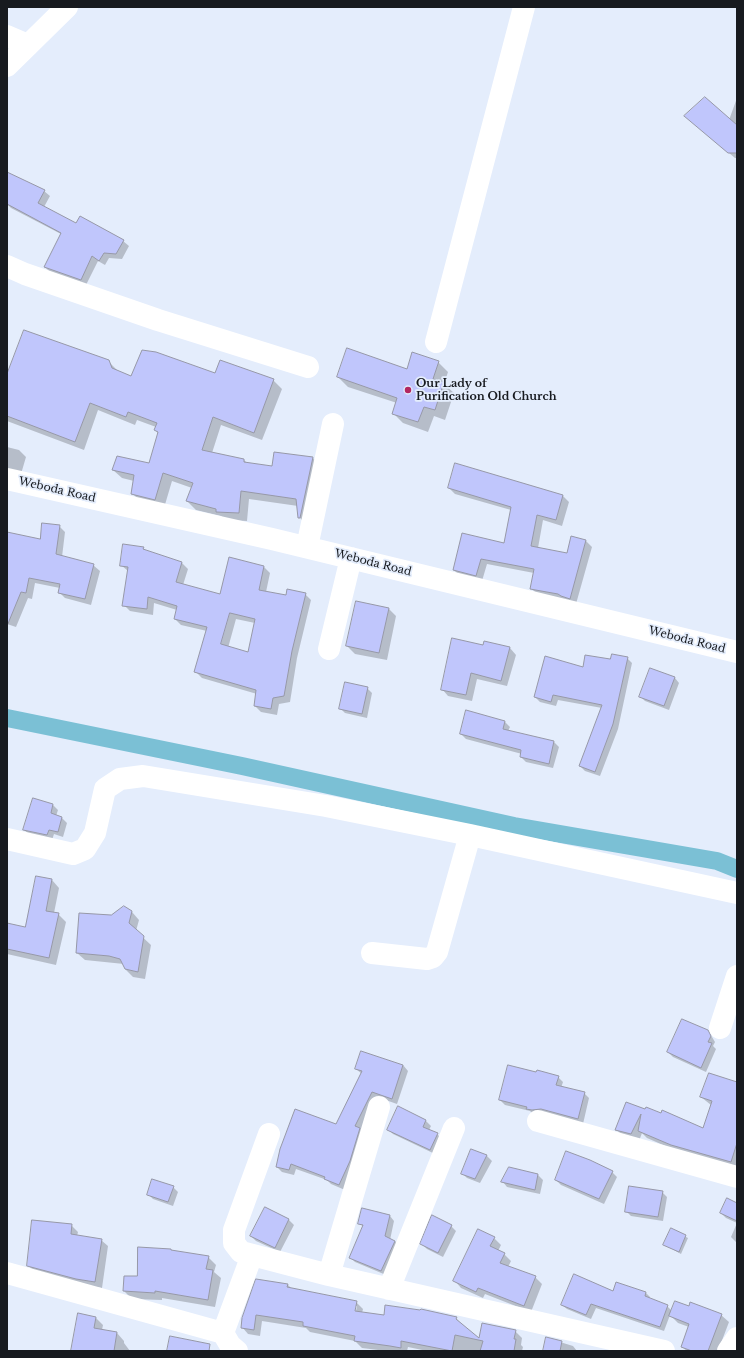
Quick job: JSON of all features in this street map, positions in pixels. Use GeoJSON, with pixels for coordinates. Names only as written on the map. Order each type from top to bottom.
{"type":"FeatureCollection","features":[{"type":"Feature","properties":{"kind":"street"},"geometry":{"type":"LineString","coordinates":[[7,66],[67,7]]}},
{"type":"Feature","properties":{"kind":"street"},"geometry":{"type":"LineString","coordinates":[[436,342],[524,7]]}},
{"type":"Feature","properties":{"kind":"street"},"geometry":{"type":"LineString","coordinates":[[7,36],[28,45]]}},
{"type":"Feature","properties":{"kind":"street"},"geometry":{"type":"LineString","coordinates":[[7,266],[25,274],[158,320],[308,367]]}},
{"type":"Feature","properties":{"kind":"street"},"geometry":{"type":"LineString","coordinates":[[307,547],[333,424]]}},
{"type":"Feature","properties":{"kind":"street","name":"Weboda Road"},"geometry":{"type":"LineString","coordinates":[[7,479],[307,547],[737,652]]}},
{"type":"Feature","properties":{"kind":"street"},"geometry":{"type":"LineString","coordinates":[[329,649],[350,558]]}},
{"type":"Feature","properties":{"kind":"street"},"geometry":{"type":"LineString","coordinates":[[7,839],[74,854],[85,849],[95,834],[105,789],[120,779],[143,776],[326,806],[470,835],[737,893]]}},
{"type":"Feature","properties":{"kind":"street"},"geometry":{"type":"LineString","coordinates":[[372,953],[427,960],[433,957],[437,952],[470,835]]}},
{"type":"Feature","properties":{"kind":"street"},"geometry":{"type":"LineString","coordinates":[[720,1028],[737,976]]}},
{"type":"Feature","properties":{"kind":"street"},"geometry":{"type":"LineString","coordinates":[[329,1275],[379,1107]]}},
{"type":"Feature","properties":{"kind":"street"},"geometry":{"type":"LineString","coordinates":[[538,1121],[737,1177]]}},
{"type":"Feature","properties":{"kind":"street"},"geometry":{"type":"LineString","coordinates":[[389,1289],[454,1128]]}},
{"type":"Feature","properties":{"kind":"street"},"geometry":{"type":"LineString","coordinates":[[269,1134],[234,1230],[234,1243],[241,1252],[329,1275],[664,1351]]}},
{"type":"Feature","properties":{"kind":"street"},"geometry":{"type":"LineString","coordinates":[[223,1333],[252,1255]]}},
{"type":"Feature","properties":{"kind":"street"},"geometry":{"type":"LineString","coordinates":[[7,1273],[223,1333],[230,1345],[237,1351]]}},
{"type":"Feature","properties":{"kind":"street"},"geometry":{"type":"LineString","coordinates":[[728,1351],[737,1338]]}},
{"type":"Feature","properties":{"kind":"building"},"geometry":{"type":"Polygon","coordinates":[[[705,97],[737,125],[737,153],[728,153],[684,116],[705,97]]]}},
{"type":"Feature","properties":{"kind":"building"},"geometry":{"type":"Polygon","coordinates":[[[7,172],[45,190],[38,203],[76,223],[80,216],[124,240],[116,254],[104,253],[99,261],[92,256],[81,280],[44,267],[61,233],[7,204],[7,172]]]}},
{"type":"Feature","properties":{"kind":"building"},"geometry":{"type":"Polygon","coordinates":[[[24,330],[109,360],[112,368],[131,376],[142,350],[156,352],[215,373],[220,360],[274,379],[254,433],[213,417],[202,450],[244,459],[244,462],[272,466],[274,452],[313,457],[300,518],[298,518],[296,499],[241,491],[239,513],[216,512],[216,509],[186,501],[193,483],[163,473],[155,500],[131,494],[134,475],[112,470],[117,456],[149,463],[158,432],[154,430],[157,423],[128,412],[126,417],[90,403],[75,442],[7,416],[7,374],[24,330]]]}},
{"type":"Feature","properties":{"kind":"building","name":"Our Lady of Purification Old Church"},"geometry":{"type":"Polygon","coordinates":[[[347,348],[407,369],[412,352],[439,361],[433,379],[444,382],[435,410],[424,407],[418,422],[392,414],[397,398],[337,377],[347,348]]]}},
{"type":"Feature","properties":{"kind":"building"},"geometry":{"type":"Polygon","coordinates":[[[455,463],[563,495],[556,520],[537,515],[531,546],[567,553],[571,536],[586,540],[570,599],[558,594],[530,589],[534,569],[481,559],[476,576],[453,570],[462,533],[504,543],[511,507],[448,488],[455,463]]]}},
{"type":"Feature","properties":{"kind":"building"},"geometry":{"type":"Polygon","coordinates":[[[42,523],[60,525],[56,554],[94,564],[85,599],[58,593],[60,584],[29,578],[26,593],[21,592],[7,626],[7,532],[40,539],[42,523]]]}},
{"type":"Feature","properties":{"kind":"building"},"geometry":{"type":"Polygon","coordinates":[[[123,544],[144,547],[143,549],[182,562],[176,582],[220,594],[229,557],[264,566],[259,590],[286,595],[287,589],[306,593],[292,651],[284,696],[273,698],[271,709],[254,706],[256,690],[194,672],[207,627],[174,619],[177,606],[148,597],[147,609],[122,606],[128,567],[120,566],[123,544]],[[230,613],[221,644],[248,652],[255,619],[230,613]]]}},
{"type":"Feature","properties":{"kind":"building"},"geometry":{"type":"Polygon","coordinates":[[[356,601],[389,608],[379,653],[346,646],[356,601]]]}},
{"type":"Feature","properties":{"kind":"building"},"geometry":{"type":"Polygon","coordinates":[[[452,638],[483,645],[484,641],[510,647],[501,681],[471,673],[466,695],[441,690],[452,638]]]}},
{"type":"Feature","properties":{"kind":"building"},"geometry":{"type":"Polygon","coordinates":[[[612,654],[628,657],[613,724],[595,772],[579,766],[602,705],[553,695],[551,702],[534,697],[545,656],[583,667],[585,655],[610,659],[612,654]]]}},
{"type":"Feature","properties":{"kind":"building"},"geometry":{"type":"Polygon","coordinates":[[[650,668],[675,677],[664,706],[639,697],[650,668]]]}},
{"type":"Feature","properties":{"kind":"building"},"geometry":{"type":"Polygon","coordinates":[[[345,682],[368,687],[362,714],[339,709],[345,682]]]}},
{"type":"Feature","properties":{"kind":"building"},"geometry":{"type":"Polygon","coordinates":[[[466,710],[505,721],[503,729],[554,741],[549,764],[520,757],[521,750],[460,734],[466,710]]]}},
{"type":"Feature","properties":{"kind":"building"},"geometry":{"type":"Polygon","coordinates":[[[33,798],[53,804],[51,813],[62,817],[58,832],[49,830],[47,835],[23,830],[33,798]]]}},
{"type":"Feature","properties":{"kind":"building"},"geometry":{"type":"Polygon","coordinates":[[[36,876],[52,879],[46,911],[59,913],[49,958],[7,949],[7,923],[25,927],[36,876]]]}},
{"type":"Feature","properties":{"kind":"building"},"geometry":{"type":"Polygon","coordinates":[[[124,906],[132,911],[129,923],[144,936],[138,972],[125,969],[120,959],[109,956],[76,953],[79,913],[111,915],[124,906]]]}},
{"type":"Feature","properties":{"kind":"building"},"geometry":{"type":"Polygon","coordinates":[[[682,1019],[708,1030],[711,1036],[708,1042],[712,1043],[701,1068],[667,1052],[682,1019]]]}},
{"type":"Feature","properties":{"kind":"building"},"geometry":{"type":"Polygon","coordinates":[[[361,1051],[403,1065],[392,1099],[372,1092],[355,1126],[360,1128],[350,1161],[339,1185],[324,1179],[325,1177],[291,1164],[289,1170],[276,1167],[280,1149],[295,1109],[336,1124],[362,1071],[355,1069],[361,1051]]]}},
{"type":"Feature","properties":{"kind":"building"},"geometry":{"type":"Polygon","coordinates":[[[508,1065],[536,1072],[537,1070],[559,1076],[556,1085],[585,1092],[578,1119],[541,1109],[526,1109],[527,1107],[499,1100],[508,1065]]]}},
{"type":"Feature","properties":{"kind":"building"},"geometry":{"type":"Polygon","coordinates":[[[709,1073],[737,1082],[737,1143],[731,1162],[671,1145],[638,1131],[641,1114],[631,1134],[615,1130],[626,1102],[645,1109],[646,1107],[661,1113],[662,1110],[703,1128],[712,1101],[700,1097],[709,1073]]]}},
{"type":"Feature","properties":{"kind":"building"},"geometry":{"type":"Polygon","coordinates":[[[398,1106],[426,1120],[423,1127],[438,1133],[430,1150],[387,1130],[398,1106]]]}},
{"type":"Feature","properties":{"kind":"building"},"geometry":{"type":"Polygon","coordinates":[[[471,1149],[487,1155],[475,1179],[461,1174],[471,1149]]]}},
{"type":"Feature","properties":{"kind":"building"},"geometry":{"type":"Polygon","coordinates":[[[566,1151],[613,1171],[599,1199],[555,1180],[566,1151]]]}},
{"type":"Feature","properties":{"kind":"building"},"geometry":{"type":"Polygon","coordinates":[[[509,1167],[538,1174],[535,1190],[501,1182],[509,1167]]]}},
{"type":"Feature","properties":{"kind":"building"},"geometry":{"type":"Polygon","coordinates":[[[152,1179],[174,1186],[168,1202],[147,1195],[152,1179]]]}},
{"type":"Feature","properties":{"kind":"building"},"geometry":{"type":"Polygon","coordinates":[[[629,1186],[663,1191],[658,1217],[625,1212],[629,1186]]]}},
{"type":"Feature","properties":{"kind":"building"},"geometry":{"type":"Polygon","coordinates":[[[727,1198],[737,1203],[737,1221],[720,1213],[727,1198]]]}},
{"type":"Feature","properties":{"kind":"building"},"geometry":{"type":"Polygon","coordinates":[[[265,1207],[289,1219],[275,1248],[250,1236],[265,1207]]]}},
{"type":"Feature","properties":{"kind":"building"},"geometry":{"type":"Polygon","coordinates":[[[362,1208],[390,1215],[385,1236],[395,1241],[381,1271],[349,1258],[363,1225],[358,1224],[362,1208]]]}},
{"type":"Feature","properties":{"kind":"building"},"geometry":{"type":"Polygon","coordinates":[[[432,1215],[452,1225],[438,1253],[420,1244],[432,1215]]]}},
{"type":"Feature","properties":{"kind":"building"},"geometry":{"type":"Polygon","coordinates":[[[32,1220],[72,1224],[71,1234],[102,1239],[95,1282],[76,1279],[27,1266],[32,1220]]]}},
{"type":"Feature","properties":{"kind":"building"},"geometry":{"type":"Polygon","coordinates":[[[671,1228],[686,1235],[679,1252],[663,1245],[671,1228]]]}},
{"type":"Feature","properties":{"kind":"building"},"geometry":{"type":"Polygon","coordinates":[[[478,1229],[495,1237],[490,1246],[505,1253],[500,1263],[536,1276],[524,1306],[478,1288],[476,1292],[453,1281],[478,1229]]]}},
{"type":"Feature","properties":{"kind":"building"},"geometry":{"type":"Polygon","coordinates":[[[138,1247],[171,1249],[209,1256],[206,1269],[213,1270],[208,1300],[155,1291],[155,1293],[123,1291],[124,1276],[137,1276],[138,1247]]]}},
{"type":"Feature","properties":{"kind":"building"},"geometry":{"type":"Polygon","coordinates":[[[574,1274],[613,1291],[616,1282],[646,1292],[645,1296],[668,1305],[660,1327],[591,1304],[586,1315],[561,1305],[574,1274]]]}},
{"type":"Feature","properties":{"kind":"building"},"geometry":{"type":"Polygon","coordinates":[[[256,1279],[288,1284],[287,1287],[357,1301],[355,1311],[384,1315],[385,1305],[421,1309],[457,1317],[456,1319],[479,1338],[482,1323],[516,1330],[514,1351],[480,1351],[483,1341],[455,1335],[452,1351],[401,1341],[401,1348],[354,1341],[355,1336],[303,1326],[303,1322],[256,1315],[254,1330],[241,1328],[242,1318],[256,1279]]]}},
{"type":"Feature","properties":{"kind":"building"},"geometry":{"type":"Polygon","coordinates":[[[675,1301],[689,1306],[690,1302],[722,1314],[708,1351],[692,1351],[681,1347],[689,1324],[669,1316],[675,1301]]]}},
{"type":"Feature","properties":{"kind":"building"},"geometry":{"type":"Polygon","coordinates":[[[78,1313],[96,1317],[94,1328],[117,1332],[114,1351],[71,1351],[78,1313]]]}},
{"type":"Feature","properties":{"kind":"building"},"geometry":{"type":"Polygon","coordinates":[[[170,1336],[210,1344],[209,1351],[167,1351],[170,1336]]]}},
{"type":"Feature","properties":{"kind":"building"},"geometry":{"type":"Polygon","coordinates":[[[546,1337],[562,1341],[560,1351],[543,1351],[546,1337]]]}},
{"type":"Feature","properties":{"kind":"waterway"},"geometry":{"type":"LineString","coordinates":[[7,718],[242,766],[514,826],[717,861],[737,869]]}},
{"type":"Feature","properties":{"kind":"place","name":"Our Lady of Purification Old Church"},"geometry":{"type":"Point","coordinates":[408,390]}}]}
